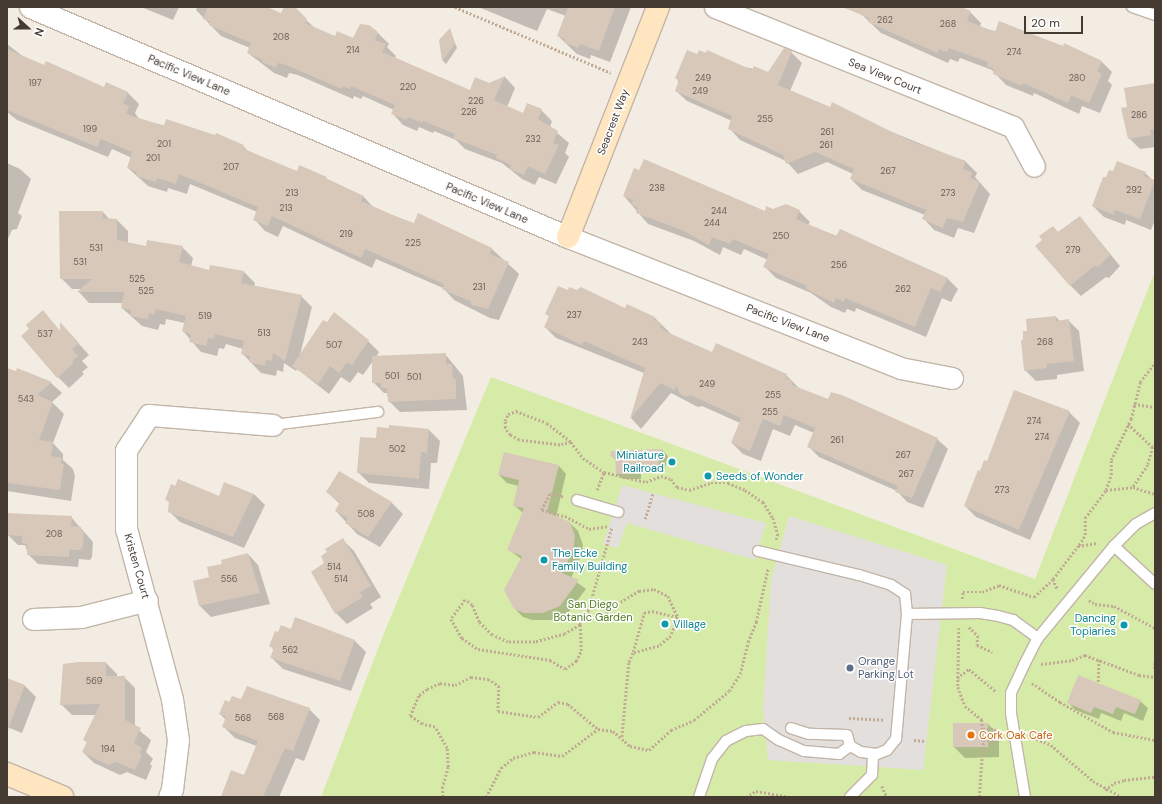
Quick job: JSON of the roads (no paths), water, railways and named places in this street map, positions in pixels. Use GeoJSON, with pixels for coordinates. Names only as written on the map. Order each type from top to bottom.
{"type":"FeatureCollection","features":[{"type":"Feature","properties":{"kind":"street","name":"Pacific View Lane"},"geometry":{"type":"LineString","coordinates":[[30,7],[568,237],[900,368],[952,378]]}},
{"type":"Feature","properties":{"kind":"street","name":"Seacrest Way"},"geometry":{"type":"LineString","coordinates":[[568,237],[658,7]]}},
{"type":"Feature","properties":{"kind":"street","name":"Sea View Court"},"geometry":{"type":"LineString","coordinates":[[715,7],[1013,128],[1034,166]]}},
{"type":"Feature","properties":{"kind":"street","name":"Kristen Court"},"geometry":{"type":"LineString","coordinates":[[169,797],[172,789],[178,740],[172,699],[147,600],[126,529],[126,450],[140,426],[149,415],[273,425]]}},
{"type":"Feature","properties":{"kind":"street"},"geometry":{"type":"LineString","coordinates":[[33,619],[81,617],[147,600]]}},
{"type":"Feature","properties":{"kind":"street"},"geometry":{"type":"LineString","coordinates":[[7,774],[62,797]]}},
{"type":"Feature","properties":{"kind":"lane"},"geometry":{"type":"LineString","coordinates":[[1132,7],[1155,15]]}},
{"type":"Feature","properties":{"kind":"lane"},"geometry":{"type":"LineString","coordinates":[[273,425],[378,412]]}},
{"type":"Feature","properties":{"kind":"lane"},"geometry":{"type":"LineString","coordinates":[[577,500],[618,512]]}},
{"type":"Feature","properties":{"kind":"lane"},"geometry":{"type":"LineString","coordinates":[[1025,797],[1011,700],[1019,676],[1038,638],[1114,546],[1136,524],[1155,513]]}},
{"type":"Feature","properties":{"kind":"lane"},"geometry":{"type":"LineString","coordinates":[[1114,546],[1155,584]]}},
{"type":"Feature","properties":{"kind":"lane"},"geometry":{"type":"LineString","coordinates":[[758,551],[891,585],[905,594],[907,614],[895,741],[887,750],[874,754],[850,746]]}},
{"type":"Feature","properties":{"kind":"lane"},"geometry":{"type":"LineString","coordinates":[[907,614],[980,613],[1013,620],[1038,638]]}},
{"type":"Feature","properties":{"kind":"lane"},"geometry":{"type":"LineString","coordinates":[[791,728],[809,734],[847,736],[850,746]]}},
{"type":"Feature","properties":{"kind":"lane"},"geometry":{"type":"LineString","coordinates":[[699,797],[712,759],[726,741],[746,732],[763,729],[779,740],[804,751],[839,754],[850,746]]}},
{"type":"Feature","properties":{"kind":"lane"},"geometry":{"type":"LineString","coordinates":[[850,797],[872,775],[874,754]]}},
{"type":"Feature","properties":{"kind":"place","name":"Miniature Railroad"},"geometry":{"type":"Point","coordinates":[672,462]}},
{"type":"Feature","properties":{"kind":"place","name":"Seeds of Wonder"},"geometry":{"type":"Point","coordinates":[708,476]}},
{"type":"Feature","properties":{"kind":"place","name":"The Ecke Family Building"},"geometry":{"type":"Point","coordinates":[544,560]}},
{"type":"Feature","properties":{"kind":"place","name":"Village"},"geometry":{"type":"Point","coordinates":[665,624]}},
{"type":"Feature","properties":{"kind":"place","name":"Dancing Topiaries"},"geometry":{"type":"Point","coordinates":[1124,625]}},
{"type":"Feature","properties":{"kind":"place","name":"Orange Parking Lot"},"geometry":{"type":"Point","coordinates":[850,668]}},
{"type":"Feature","properties":{"kind":"place","name":"Cork Oak Cafe"},"geometry":{"type":"Point","coordinates":[971,735]}},
{"type":"Feature","properties":{"kind":"park label","name":"San Diego Botanic Garden"},"geometry":{"type":"Point","coordinates":[593,611]}}]}
